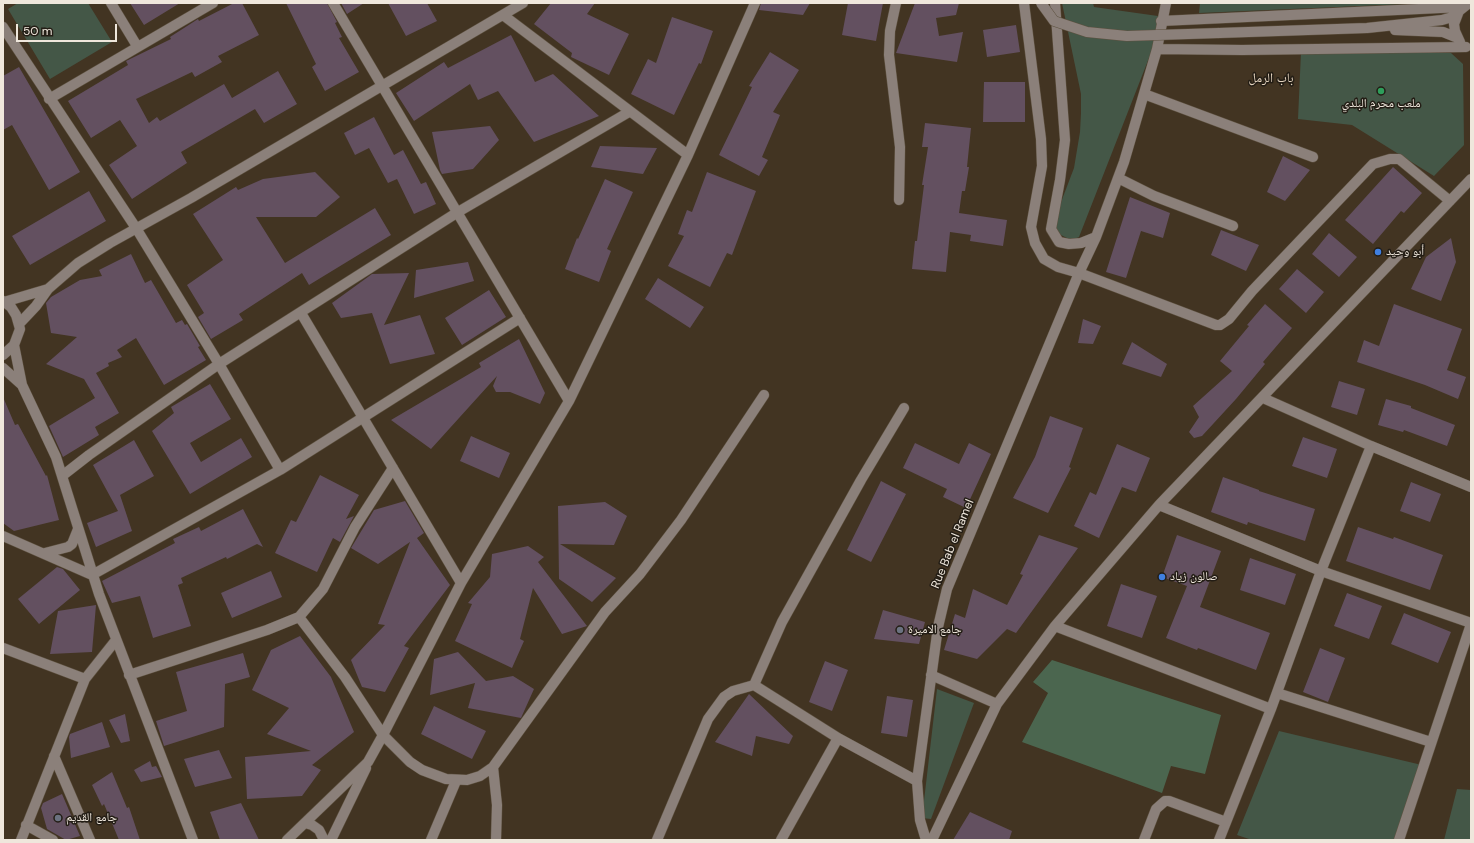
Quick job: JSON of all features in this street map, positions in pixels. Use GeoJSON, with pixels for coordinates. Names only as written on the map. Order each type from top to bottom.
{"type":"FeatureCollection","features":[{"type":"Feature","properties":{"kind":"street"},"geometry":{"type":"LineString","coordinates":[[111,3],[138,46]]}},
{"type":"Feature","properties":{"kind":"street"},"geometry":{"type":"LineString","coordinates":[[49,99],[213,3]]}},
{"type":"Feature","properties":{"kind":"street"},"geometry":{"type":"LineString","coordinates":[[333,3],[570,401]]}},
{"type":"Feature","properties":{"kind":"street"},"geometry":{"type":"LineString","coordinates":[[331,840],[368,762],[461,583],[570,401],[688,155],[755,3]]}},
{"type":"Feature","properties":{"kind":"street"},"geometry":{"type":"LineString","coordinates":[[896,3],[890,31],[889,56],[900,147],[899,200]]}},
{"type":"Feature","properties":{"kind":"street"},"geometry":{"type":"LineString","coordinates":[[1024,3],[1041,139],[1042,166],[1031,227],[1036,243],[1044,259],[1058,267],[1079,272],[1216,325],[1220,325],[1229,319],[1252,291],[1373,164],[1390,159],[1399,159],[1450,201]]}},
{"type":"Feature","properties":{"kind":"street"},"geometry":{"type":"LineString","coordinates":[[1041,3],[1054,21],[1088,32],[1126,36],[1367,28],[1442,20],[1456,16]]}},
{"type":"Feature","properties":{"kind":"street"},"geometry":{"type":"LineString","coordinates":[[1055,3],[1065,140],[1060,180],[1051,229],[1059,242],[1069,244],[1080,243],[1096,237]]}},
{"type":"Feature","properties":{"kind":"street","name":"Rue Bab el Ramel"},"geometry":{"type":"LineString","coordinates":[[926,840],[920,820],[917,781],[938,627],[948,589],[1079,272],[1096,237],[1118,178],[1157,49],[1161,21],[1166,3]]}},
{"type":"Feature","properties":{"kind":"street"},"geometry":{"type":"LineString","coordinates":[[19,324],[36,306],[48,289],[84,260],[136,228],[191,198],[383,86],[520,4]]}},
{"type":"Feature","properties":{"kind":"street"},"geometry":{"type":"LineString","coordinates":[[1161,21],[1336,7],[1466,5]]}},
{"type":"Feature","properties":{"kind":"street"},"geometry":{"type":"LineString","coordinates":[[1458,38],[1454,24],[1456,16],[1466,5]]}},
{"type":"Feature","properties":{"kind":"street"},"geometry":{"type":"LineString","coordinates":[[503,15],[629,112],[688,155]]}},
{"type":"Feature","properties":{"kind":"street"},"geometry":{"type":"LineString","coordinates":[[3,27],[49,99],[136,228],[219,364],[280,470]]}},
{"type":"Feature","properties":{"kind":"street"},"geometry":{"type":"LineString","coordinates":[[1367,28],[1443,32],[1458,38],[1469,49]]}},
{"type":"Feature","properties":{"kind":"street"},"geometry":{"type":"LineString","coordinates":[[1157,49],[1469,49]]}},
{"type":"Feature","properties":{"kind":"street"},"geometry":{"type":"LineString","coordinates":[[1144,94],[1313,157]]}},
{"type":"Feature","properties":{"kind":"street"},"geometry":{"type":"LineString","coordinates":[[62,476],[89,455],[219,364],[458,212],[629,112]]}},
{"type":"Feature","properties":{"kind":"street"},"geometry":{"type":"LineString","coordinates":[[1118,178],[1154,196],[1232,226]]}},
{"type":"Feature","properties":{"kind":"street"},"geometry":{"type":"LineString","coordinates":[[932,840],[996,704],[1055,626],[1158,505],[1264,398],[1471,179]]}},
{"type":"Feature","properties":{"kind":"street"},"geometry":{"type":"LineString","coordinates":[[3,301],[48,289]]}},
{"type":"Feature","properties":{"kind":"street"},"geometry":{"type":"LineString","coordinates":[[3,301],[16,314],[20,329],[14,345],[3,355]]}},
{"type":"Feature","properties":{"kind":"street"},"geometry":{"type":"LineString","coordinates":[[301,313],[461,583]]}},
{"type":"Feature","properties":{"kind":"street"},"geometry":{"type":"LineString","coordinates":[[92,575],[280,470],[520,318]]}},
{"type":"Feature","properties":{"kind":"street"},"geometry":{"type":"LineString","coordinates":[[14,345],[22,385],[51,443],[92,575],[193,840]]}},
{"type":"Feature","properties":{"kind":"street"},"geometry":{"type":"LineString","coordinates":[[3,368],[22,385]]}},
{"type":"Feature","properties":{"kind":"street"},"geometry":{"type":"LineString","coordinates":[[299,617],[345,677],[383,735],[400,753],[422,770],[440,778],[456,781],[467,780],[480,776],[493,767],[605,612],[640,574],[681,520],[764,395]]}},
{"type":"Feature","properties":{"kind":"street"},"geometry":{"type":"LineString","coordinates":[[1264,398],[1371,446],[1471,487]]}},
{"type":"Feature","properties":{"kind":"street"},"geometry":{"type":"LineString","coordinates":[[754,685],[782,622],[861,480],[904,408]]}},
{"type":"Feature","properties":{"kind":"street"},"geometry":{"type":"LineString","coordinates":[[1219,840],[1271,709],[1321,571],[1371,446]]}},
{"type":"Feature","properties":{"kind":"street"},"geometry":{"type":"LineString","coordinates":[[129,675],[254,635],[299,617],[323,589],[355,527],[393,468]]}},
{"type":"Feature","properties":{"kind":"street"},"geometry":{"type":"LineString","coordinates":[[1158,505],[1321,571],[1471,623],[1399,840]]}},
{"type":"Feature","properties":{"kind":"street"},"geometry":{"type":"LineString","coordinates":[[45,553],[68,547],[72,544],[78,530]]}},
{"type":"Feature","properties":{"kind":"street"},"geometry":{"type":"LineString","coordinates":[[3,536],[45,553],[92,575]]}},
{"type":"Feature","properties":{"kind":"street"},"geometry":{"type":"LineString","coordinates":[[1055,626],[1271,709]]}},
{"type":"Feature","properties":{"kind":"street"},"geometry":{"type":"LineString","coordinates":[[21,840],[85,679],[116,640]]}},
{"type":"Feature","properties":{"kind":"street"},"geometry":{"type":"LineString","coordinates":[[3,648],[85,679]]}},
{"type":"Feature","properties":{"kind":"street"},"geometry":{"type":"LineString","coordinates":[[931,675],[996,704]]}},
{"type":"Feature","properties":{"kind":"street"},"geometry":{"type":"LineString","coordinates":[[657,840],[705,726],[716,707],[724,697],[733,691],[754,685],[838,738],[917,781]]}},
{"type":"Feature","properties":{"kind":"street"},"geometry":{"type":"LineString","coordinates":[[1277,693],[1431,742]]}},
{"type":"Feature","properties":{"kind":"street"},"geometry":{"type":"LineString","coordinates":[[782,840],[838,738]]}},
{"type":"Feature","properties":{"kind":"street"},"geometry":{"type":"LineString","coordinates":[[54,756],[90,840]]}},
{"type":"Feature","properties":{"kind":"street"},"geometry":{"type":"LineString","coordinates":[[287,840],[368,762]]}},
{"type":"Feature","properties":{"kind":"street"},"geometry":{"type":"LineString","coordinates":[[493,767],[497,805],[496,840]]}},
{"type":"Feature","properties":{"kind":"street"},"geometry":{"type":"LineString","coordinates":[[431,840],[456,781]]}},
{"type":"Feature","properties":{"kind":"street"},"geometry":{"type":"LineString","coordinates":[[1144,840],[1156,808],[1165,801],[1169,801],[1226,822]]}},
{"type":"Feature","properties":{"kind":"street"},"geometry":{"type":"LineString","coordinates":[[304,823],[312,825],[319,830],[324,840]]}},
{"type":"Feature","properties":{"kind":"street"},"geometry":{"type":"LineString","coordinates":[[26,825],[53,840]]}},
{"type":"Feature","properties":{"kind":"green space"},"geometry":{"type":"Polygon","coordinates":[[[18,3],[88,3],[112,42],[50,79],[8,9],[18,3]]]}},
{"type":"Feature","properties":{"kind":"green space"},"geometry":{"type":"Polygon","coordinates":[[[1062,3],[1093,3],[1094,7],[1165,17],[1079,237],[1074,239],[1069,239],[1059,234],[1056,230],[1055,218],[1074,168],[1080,132],[1081,113],[1081,94],[1062,3]]]}},
{"type":"Feature","properties":{"kind":"green space"},"geometry":{"type":"Polygon","coordinates":[[[1200,3],[1429,3],[1199,13],[1200,3]]]}},
{"type":"Feature","properties":{"kind":"green space","name":"ملعب محرم البلدي"},"geometry":{"type":"Polygon","coordinates":[[[1301,52],[1451,53],[1463,64],[1464,145],[1434,176],[1352,125],[1298,119],[1301,52]]]}},
{"type":"Feature","properties":{"kind":"green space"},"geometry":{"type":"Polygon","coordinates":[[[1052,660],[1221,715],[1205,774],[1171,766],[1162,793],[1022,742],[1048,693],[1033,682],[1052,660]]]}},
{"type":"Feature","properties":{"kind":"green space"},"geometry":{"type":"Polygon","coordinates":[[[937,689],[974,703],[931,819],[922,818],[937,689]]]}},
{"type":"Feature","properties":{"kind":"green space"},"geometry":{"type":"Polygon","coordinates":[[[1279,731],[1426,766],[1400,840],[1252,840],[1237,835],[1279,731]]]}},
{"type":"Feature","properties":{"kind":"green space"},"geometry":{"type":"Polygon","coordinates":[[[1457,789],[1471,790],[1471,840],[1444,840],[1457,789]]]}},
{"type":"Feature","properties":{"kind":"building"},"geometry":{"type":"Polygon","coordinates":[[[130,3],[180,3],[144,25],[130,3]]]}},
{"type":"Feature","properties":{"kind":"building"},"geometry":{"type":"Polygon","coordinates":[[[234,3],[242,3],[259,35],[218,56],[222,62],[195,77],[192,72],[136,99],[149,123],[157,117],[160,121],[224,84],[232,98],[278,71],[297,104],[264,123],[255,109],[181,152],[187,163],[132,199],[109,165],[137,146],[120,120],[91,138],[68,101],[128,65],[126,61],[171,39],[170,37],[198,19],[199,21],[234,3]]]}},
{"type":"Feature","properties":{"kind":"building"},"geometry":{"type":"Polygon","coordinates":[[[286,3],[327,3],[337,22],[335,23],[342,37],[339,38],[359,72],[325,91],[312,67],[316,64],[286,3]]]}},
{"type":"Feature","properties":{"kind":"building"},"geometry":{"type":"Polygon","coordinates":[[[341,3],[364,3],[347,14],[341,3]]]}},
{"type":"Feature","properties":{"kind":"building"},"geometry":{"type":"Polygon","coordinates":[[[388,3],[427,3],[437,21],[406,36],[388,3]]]}},
{"type":"Feature","properties":{"kind":"building"},"geometry":{"type":"Polygon","coordinates":[[[551,3],[595,3],[587,14],[629,34],[609,75],[571,57],[572,53],[534,24],[551,3]]]}},
{"type":"Feature","properties":{"kind":"building"},"geometry":{"type":"Polygon","coordinates":[[[761,3],[810,3],[803,15],[759,10],[761,3]]]}},
{"type":"Feature","properties":{"kind":"building"},"geometry":{"type":"Polygon","coordinates":[[[848,3],[883,3],[876,41],[842,35],[848,3]]]}},
{"type":"Feature","properties":{"kind":"building"},"geometry":{"type":"Polygon","coordinates":[[[915,3],[959,3],[956,15],[936,18],[939,36],[963,32],[957,62],[896,53],[915,3]]]}},
{"type":"Feature","properties":{"kind":"building"},"geometry":{"type":"Polygon","coordinates":[[[672,17],[713,31],[701,64],[699,63],[674,115],[631,94],[648,59],[656,63],[672,17]]]}},
{"type":"Feature","properties":{"kind":"building"},"geometry":{"type":"Polygon","coordinates":[[[1016,25],[1020,52],[987,57],[983,30],[1016,25]]]}},
{"type":"Feature","properties":{"kind":"building"},"geometry":{"type":"Polygon","coordinates":[[[511,35],[535,82],[553,74],[599,116],[534,142],[498,91],[478,100],[470,84],[414,121],[396,93],[444,62],[448,68],[511,35]]]}},
{"type":"Feature","properties":{"kind":"building"},"geometry":{"type":"Polygon","coordinates":[[[770,52],[799,70],[773,112],[780,115],[762,157],[768,160],[759,176],[719,155],[752,87],[749,86],[770,52]]]}},
{"type":"Feature","properties":{"kind":"building"},"geometry":{"type":"Polygon","coordinates":[[[19,67],[80,172],[49,190],[12,125],[3,130],[3,76],[19,67]]]}},
{"type":"Feature","properties":{"kind":"building"},"geometry":{"type":"Polygon","coordinates":[[[984,82],[1025,82],[1025,122],[983,122],[984,82]]]}},
{"type":"Feature","properties":{"kind":"building"},"geometry":{"type":"Polygon","coordinates":[[[374,117],[394,155],[403,150],[421,184],[426,182],[436,204],[414,214],[397,179],[388,183],[369,148],[355,155],[344,133],[374,117]]]}},
{"type":"Feature","properties":{"kind":"building"},"geometry":{"type":"Polygon","coordinates":[[[925,123],[971,128],[967,167],[969,167],[965,191],[962,191],[959,213],[1007,220],[1003,246],[970,241],[971,235],[950,232],[946,272],[912,269],[915,241],[917,241],[924,185],[922,185],[928,147],[922,147],[925,123]]]}},
{"type":"Feature","properties":{"kind":"building"},"geometry":{"type":"Polygon","coordinates":[[[490,126],[499,140],[473,169],[442,174],[432,132],[490,126]]]}},
{"type":"Feature","properties":{"kind":"building"},"geometry":{"type":"Polygon","coordinates":[[[600,146],[657,148],[643,174],[591,167],[600,146]]]}},
{"type":"Feature","properties":{"kind":"building"},"geometry":{"type":"Polygon","coordinates":[[[1283,156],[1310,170],[1285,201],[1267,192],[1283,156]]]}},
{"type":"Feature","properties":{"kind":"building"},"geometry":{"type":"Polygon","coordinates":[[[1393,167],[1422,193],[1404,213],[1401,211],[1373,244],[1345,220],[1393,167]]]}},
{"type":"Feature","properties":{"kind":"building"},"geometry":{"type":"Polygon","coordinates":[[[315,172],[340,197],[316,217],[256,217],[285,263],[375,208],[391,235],[309,285],[302,273],[239,314],[243,320],[211,339],[198,317],[204,313],[187,285],[223,260],[193,214],[236,187],[238,190],[263,179],[315,172]]]}},
{"type":"Feature","properties":{"kind":"building"},"geometry":{"type":"Polygon","coordinates":[[[707,172],[756,191],[732,255],[727,253],[710,287],[668,266],[684,236],[678,234],[687,210],[692,212],[707,172]]]}},
{"type":"Feature","properties":{"kind":"building"},"geometry":{"type":"Polygon","coordinates":[[[605,179],[633,192],[607,249],[611,251],[599,282],[565,269],[577,238],[578,239],[605,179]]]}},
{"type":"Feature","properties":{"kind":"building"},"geometry":{"type":"Polygon","coordinates":[[[89,191],[106,221],[30,265],[12,236],[89,191]]]}},
{"type":"Feature","properties":{"kind":"building"},"geometry":{"type":"Polygon","coordinates":[[[1130,197],[1170,213],[1163,238],[1141,231],[1126,278],[1106,272],[1130,197]]]}},
{"type":"Feature","properties":{"kind":"building"},"geometry":{"type":"Polygon","coordinates":[[[1221,230],[1259,245],[1246,271],[1211,255],[1221,230]]]}},
{"type":"Feature","properties":{"kind":"building"},"geometry":{"type":"Polygon","coordinates":[[[1329,233],[1357,257],[1339,277],[1312,254],[1329,233]]]}},
{"type":"Feature","properties":{"kind":"building"},"geometry":{"type":"Polygon","coordinates":[[[1451,238],[1456,262],[1441,301],[1411,289],[1426,257],[1451,238]]]}},
{"type":"Feature","properties":{"kind":"building"},"geometry":{"type":"Polygon","coordinates":[[[131,254],[145,283],[151,280],[176,323],[182,320],[185,325],[187,324],[200,346],[198,347],[206,360],[164,385],[136,338],[117,350],[122,357],[108,363],[109,366],[96,373],[119,413],[95,427],[99,435],[63,457],[49,426],[95,398],[84,379],[46,364],[77,337],[51,333],[46,303],[51,297],[80,280],[102,276],[99,270],[131,254]]]}},
{"type":"Feature","properties":{"kind":"building"},"geometry":{"type":"Polygon","coordinates":[[[468,262],[474,281],[414,298],[416,270],[468,262]]]}},
{"type":"Feature","properties":{"kind":"building"},"geometry":{"type":"Polygon","coordinates":[[[1297,269],[1324,292],[1306,313],[1279,289],[1297,269]]]}},
{"type":"Feature","properties":{"kind":"building"},"geometry":{"type":"Polygon","coordinates":[[[409,273],[384,325],[420,315],[435,354],[390,364],[372,313],[341,318],[332,303],[372,274],[409,273]]]}},
{"type":"Feature","properties":{"kind":"building"},"geometry":{"type":"Polygon","coordinates":[[[658,278],[704,307],[690,328],[645,299],[658,278]]]}},
{"type":"Feature","properties":{"kind":"building"},"geometry":{"type":"Polygon","coordinates":[[[489,290],[506,317],[462,345],[445,318],[489,290]]]}},
{"type":"Feature","properties":{"kind":"building"},"geometry":{"type":"Polygon","coordinates":[[[1265,304],[1292,328],[1263,362],[1265,364],[1236,399],[1202,436],[1194,438],[1189,432],[1199,417],[1193,406],[1232,371],[1220,361],[1265,304]]]}},
{"type":"Feature","properties":{"kind":"building"},"geometry":{"type":"Polygon","coordinates":[[[1394,304],[1462,329],[1447,370],[1466,377],[1458,399],[1425,385],[1357,362],[1364,340],[1379,346],[1394,304]]]}},
{"type":"Feature","properties":{"kind":"building"},"geometry":{"type":"Polygon","coordinates":[[[1083,319],[1101,326],[1093,344],[1078,343],[1083,319]]]}},
{"type":"Feature","properties":{"kind":"building"},"geometry":{"type":"Polygon","coordinates":[[[519,339],[545,393],[540,404],[510,392],[496,392],[493,386],[497,376],[431,449],[391,420],[481,367],[479,363],[519,339]]]}},
{"type":"Feature","properties":{"kind":"building"},"geometry":{"type":"Polygon","coordinates":[[[1132,342],[1167,364],[1161,377],[1122,364],[1132,342]]]}},
{"type":"Feature","properties":{"kind":"building"},"geometry":{"type":"Polygon","coordinates":[[[1339,381],[1365,389],[1357,415],[1331,407],[1339,381]]]}},
{"type":"Feature","properties":{"kind":"building"},"geometry":{"type":"Polygon","coordinates":[[[210,384],[231,419],[190,443],[201,462],[241,438],[252,457],[190,494],[152,431],[174,413],[171,407],[210,384]]]}},
{"type":"Feature","properties":{"kind":"building"},"geometry":{"type":"Polygon","coordinates":[[[3,397],[15,425],[18,424],[46,476],[47,475],[59,520],[14,531],[3,523],[3,397]]]}},
{"type":"Feature","properties":{"kind":"building"},"geometry":{"type":"Polygon","coordinates":[[[1386,399],[1411,406],[1411,408],[1455,425],[1447,446],[1404,430],[1403,432],[1378,425],[1386,399]]]}},
{"type":"Feature","properties":{"kind":"building"},"geometry":{"type":"Polygon","coordinates":[[[1050,416],[1083,428],[1069,467],[1071,468],[1048,513],[1013,498],[1035,457],[1050,416]]]}},
{"type":"Feature","properties":{"kind":"building"},"geometry":{"type":"Polygon","coordinates":[[[471,436],[510,453],[499,478],[460,461],[471,436]]]}},
{"type":"Feature","properties":{"kind":"building"},"geometry":{"type":"Polygon","coordinates":[[[1303,437],[1337,449],[1327,478],[1292,466],[1303,437]]]}},
{"type":"Feature","properties":{"kind":"building"},"geometry":{"type":"Polygon","coordinates":[[[134,440],[154,476],[120,495],[132,531],[96,547],[87,523],[118,511],[93,465],[134,440]]]}},
{"type":"Feature","properties":{"kind":"building"},"geometry":{"type":"Polygon","coordinates":[[[915,443],[959,464],[969,443],[991,454],[966,508],[943,497],[947,489],[903,468],[915,443]]]}},
{"type":"Feature","properties":{"kind":"building"},"geometry":{"type":"Polygon","coordinates":[[[1117,444],[1150,458],[1136,492],[1122,487],[1099,538],[1074,526],[1090,492],[1096,495],[1117,444]]]}},
{"type":"Feature","properties":{"kind":"building"},"geometry":{"type":"Polygon","coordinates":[[[320,475],[359,495],[346,519],[354,516],[340,542],[333,538],[317,572],[275,553],[291,520],[296,522],[320,475]]]}},
{"type":"Feature","properties":{"kind":"building"},"geometry":{"type":"Polygon","coordinates":[[[1223,477],[1259,491],[1315,509],[1305,541],[1248,522],[1247,525],[1211,512],[1223,477]]]}},
{"type":"Feature","properties":{"kind":"building"},"geometry":{"type":"Polygon","coordinates":[[[881,481],[906,494],[871,562],[847,550],[881,481]]]}},
{"type":"Feature","properties":{"kind":"building"},"geometry":{"type":"Polygon","coordinates":[[[1411,482],[1441,494],[1430,522],[1400,511],[1411,482]]]}},
{"type":"Feature","properties":{"kind":"building"},"geometry":{"type":"Polygon","coordinates":[[[405,501],[424,533],[417,538],[450,585],[404,646],[409,648],[385,692],[362,687],[351,660],[385,625],[378,624],[410,542],[378,564],[351,548],[374,510],[405,501]]]}},
{"type":"Feature","properties":{"kind":"building"},"geometry":{"type":"Polygon","coordinates":[[[605,502],[627,516],[614,545],[560,544],[616,578],[592,602],[559,579],[558,506],[605,502]]]}},
{"type":"Feature","properties":{"kind":"building"},"geometry":{"type":"Polygon","coordinates":[[[243,509],[263,547],[257,544],[227,559],[226,557],[181,578],[183,583],[178,585],[191,626],[153,638],[140,596],[112,603],[102,581],[175,543],[173,539],[199,527],[201,531],[243,509]]]}},
{"type":"Feature","properties":{"kind":"building"},"geometry":{"type":"Polygon","coordinates":[[[1358,527],[1393,539],[1394,537],[1443,555],[1430,590],[1346,561],[1358,527]]]}},
{"type":"Feature","properties":{"kind":"building"},"geometry":{"type":"Polygon","coordinates":[[[1039,535],[1078,548],[1016,633],[1007,629],[977,659],[944,650],[955,614],[965,618],[973,589],[1007,605],[1023,575],[1020,574],[1039,535]]]}},
{"type":"Feature","properties":{"kind":"building"},"geometry":{"type":"Polygon","coordinates":[[[1177,535],[1221,551],[1200,607],[1270,633],[1256,670],[1198,648],[1197,650],[1166,638],[1187,586],[1162,577],[1177,535]]]}},
{"type":"Feature","properties":{"kind":"building"},"geometry":{"type":"Polygon","coordinates":[[[528,546],[544,557],[538,562],[587,626],[562,634],[533,588],[520,639],[524,641],[512,668],[455,641],[472,604],[468,603],[490,577],[492,554],[528,546]]]}},
{"type":"Feature","properties":{"kind":"building"},"geometry":{"type":"Polygon","coordinates":[[[1250,558],[1296,574],[1285,605],[1240,590],[1250,558]]]}},
{"type":"Feature","properties":{"kind":"building"},"geometry":{"type":"Polygon","coordinates":[[[57,567],[63,569],[80,590],[39,624],[18,599],[57,567]]]}},
{"type":"Feature","properties":{"kind":"building"},"geometry":{"type":"Polygon","coordinates":[[[271,571],[282,597],[232,618],[221,593],[271,571]]]}},
{"type":"Feature","properties":{"kind":"building"},"geometry":{"type":"Polygon","coordinates":[[[1121,584],[1157,596],[1142,638],[1107,626],[1121,584]]]}},
{"type":"Feature","properties":{"kind":"building"},"geometry":{"type":"Polygon","coordinates":[[[1347,593],[1382,606],[1369,639],[1334,626],[1347,593]]]}},
{"type":"Feature","properties":{"kind":"building"},"geometry":{"type":"Polygon","coordinates":[[[96,605],[92,652],[50,654],[58,611],[96,605]]]}},
{"type":"Feature","properties":{"kind":"building","name":"جامع الاميرة"},"geometry":{"type":"Polygon","coordinates":[[[883,610],[925,622],[919,644],[874,639],[883,610]]]}},
{"type":"Feature","properties":{"kind":"building"},"geometry":{"type":"Polygon","coordinates":[[[1404,613],[1451,632],[1438,663],[1391,644],[1404,613]]]}},
{"type":"Feature","properties":{"kind":"building"},"geometry":{"type":"Polygon","coordinates":[[[300,636],[331,677],[354,732],[312,765],[321,770],[302,796],[247,799],[245,757],[311,751],[267,734],[289,708],[252,690],[271,650],[300,636]]]}},
{"type":"Feature","properties":{"kind":"building"},"geometry":{"type":"Polygon","coordinates":[[[1320,648],[1345,658],[1328,702],[1303,692],[1320,648]]]}},
{"type":"Feature","properties":{"kind":"building"},"geometry":{"type":"Polygon","coordinates":[[[458,652],[486,681],[513,676],[534,689],[521,718],[468,708],[475,683],[430,695],[434,659],[458,652]]]}},
{"type":"Feature","properties":{"kind":"building"},"geometry":{"type":"Polygon","coordinates":[[[243,653],[250,677],[225,684],[224,727],[164,746],[156,721],[187,711],[176,672],[243,653]]]}},
{"type":"Feature","properties":{"kind":"building"},"geometry":{"type":"Polygon","coordinates":[[[825,661],[848,670],[832,711],[809,702],[825,661]]]}},
{"type":"Feature","properties":{"kind":"building"},"geometry":{"type":"Polygon","coordinates":[[[749,694],[793,736],[789,744],[756,736],[752,756],[715,742],[749,694]]]}},
{"type":"Feature","properties":{"kind":"building"},"geometry":{"type":"Polygon","coordinates":[[[887,696],[913,700],[907,737],[881,733],[887,696]]]}},
{"type":"Feature","properties":{"kind":"building"},"geometry":{"type":"Polygon","coordinates":[[[434,706],[486,731],[472,759],[421,734],[434,706]]]}},
{"type":"Feature","properties":{"kind":"building"},"geometry":{"type":"Polygon","coordinates":[[[125,714],[130,741],[121,743],[109,720],[125,714]]]}},
{"type":"Feature","properties":{"kind":"building"},"geometry":{"type":"Polygon","coordinates":[[[102,722],[110,747],[71,758],[70,734],[102,722]]]}},
{"type":"Feature","properties":{"kind":"building"},"geometry":{"type":"Polygon","coordinates":[[[219,750],[232,778],[195,787],[184,759],[219,750]]]}},
{"type":"Feature","properties":{"kind":"building"},"geometry":{"type":"Polygon","coordinates":[[[150,761],[152,767],[156,766],[162,777],[141,782],[134,770],[150,761]]]}},
{"type":"Feature","properties":{"kind":"building"},"geometry":{"type":"Polygon","coordinates":[[[112,772],[127,808],[129,807],[140,840],[119,840],[104,804],[102,806],[92,785],[112,772]]]}},
{"type":"Feature","properties":{"kind":"building","name":"جامع القديم"},"geometry":{"type":"Polygon","coordinates":[[[62,794],[80,836],[66,840],[47,829],[41,808],[43,803],[62,794]]]}},
{"type":"Feature","properties":{"kind":"building"},"geometry":{"type":"Polygon","coordinates":[[[241,803],[259,840],[220,840],[210,812],[241,803]]]}},
{"type":"Feature","properties":{"kind":"building"},"geometry":{"type":"Polygon","coordinates":[[[970,812],[1012,831],[1009,840],[953,840],[970,812]]]}},
{"type":"Feature","properties":{"kind":"place","name":"ملعب محرم البلدي"},"geometry":{"type":"Point","coordinates":[1381,91]}},
{"type":"Feature","properties":{"kind":"place","name":"أبو وحيد"},"geometry":{"type":"Point","coordinates":[1378,252]}},
{"type":"Feature","properties":{"kind":"place","name":"صالون زياد"},"geometry":{"type":"Point","coordinates":[1162,577]}},
{"type":"Feature","properties":{"kind":"place","name":"جامع الاميرة"},"geometry":{"type":"Point","coordinates":[900,630]}},
{"type":"Feature","properties":{"kind":"place","name":"جامع القديم"},"geometry":{"type":"Point","coordinates":[58,818]}},
{"type":"Feature","properties":{"kind":"district","name":"باب الرمل"},"geometry":{"type":"Point","coordinates":[1271,79]}}]}
